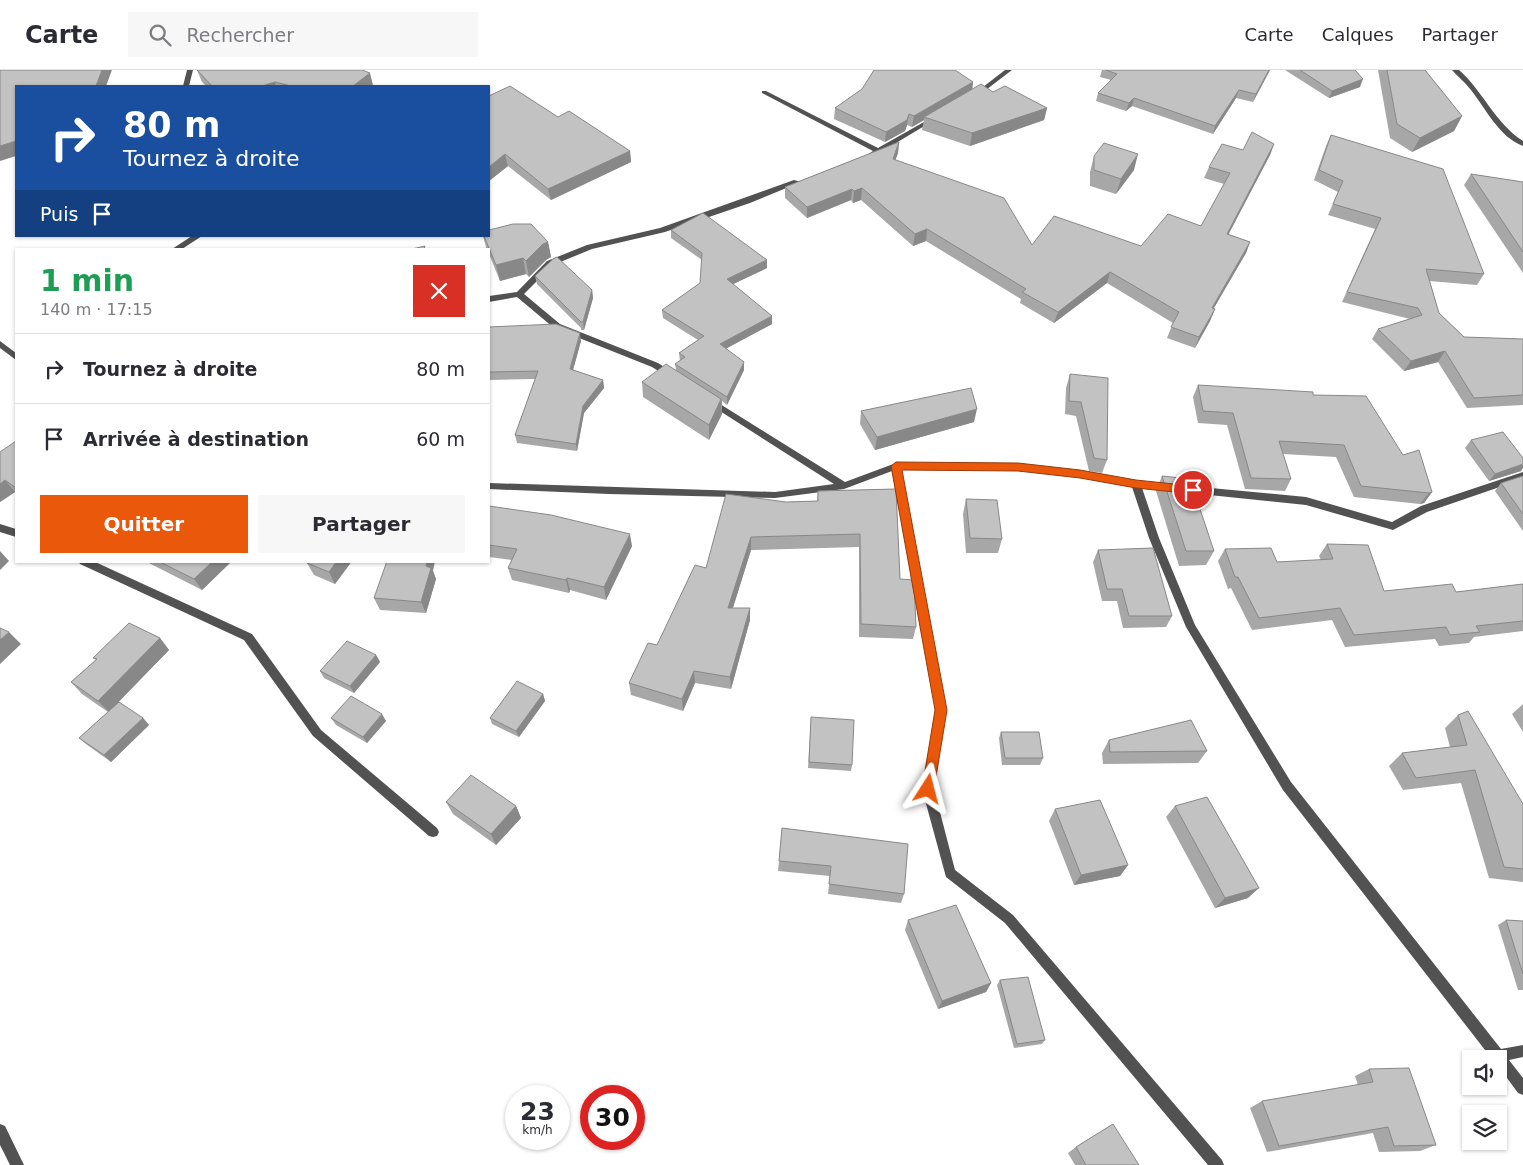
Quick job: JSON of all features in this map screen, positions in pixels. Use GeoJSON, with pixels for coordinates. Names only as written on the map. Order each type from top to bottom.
{"type":"FeatureCollection","features":[{"type":"Feature","properties":{"kind":"street"},"geometry":{"type":"LineString","coordinates":[[186,85],[190,70]]}},
{"type":"Feature","properties":{"kind":"street"},"geometry":{"type":"LineString","coordinates":[[970,98],[1009,70]]}},
{"type":"Feature","properties":{"kind":"street"},"geometry":{"type":"LineString","coordinates":[[1455,70],[1468,81],[1496,121],[1508,134],[1523,144]]}},
{"type":"Feature","properties":{"kind":"street"},"geometry":{"type":"LineString","coordinates":[[764,92],[879,150]]}},
{"type":"Feature","properties":{"kind":"street"},"geometry":{"type":"LineString","coordinates":[[870,154],[937,117]]}},
{"type":"Feature","properties":{"kind":"street"},"geometry":{"type":"LineString","coordinates":[[490,298],[519,294],[550,263],[558,259],[590,247],[662,230],[809,178]]}},
{"type":"Feature","properties":{"kind":"street"},"geometry":{"type":"LineString","coordinates":[[178,248],[196,237]]}},
{"type":"Feature","properties":{"kind":"street"},"geometry":{"type":"LineString","coordinates":[[519,294],[557,326],[655,365],[680,381]]}},
{"type":"Feature","properties":{"kind":"street"},"geometry":{"type":"LineString","coordinates":[[0,344],[14,352]]}},
{"type":"Feature","properties":{"kind":"street"},"geometry":{"type":"LineString","coordinates":[[705,397],[844,486]]}},
{"type":"Feature","properties":{"kind":"street"},"geometry":{"type":"LineString","coordinates":[[896,466],[941,710],[928,789],[950,873],[1009,919],[1217,1165]]}},
{"type":"Feature","properties":{"kind":"street"},"geometry":{"type":"LineString","coordinates":[[490,486],[776,495],[844,486],[896,466],[1018,467],[1080,474],[1136,484],[1306,501],[1394,526],[1424,509],[1523,475]]}},
{"type":"Feature","properties":{"kind":"street"},"geometry":{"type":"LineString","coordinates":[[1136,484],[1154,538],[1191,627],[1287,786],[1494,1050]]}},
{"type":"Feature","properties":{"kind":"street"},"geometry":{"type":"LineString","coordinates":[[0,528],[15,533]]}},
{"type":"Feature","properties":{"kind":"street"},"geometry":{"type":"LineString","coordinates":[[86,563],[248,637],[317,733],[433,832]]}},
{"type":"Feature","properties":{"kind":"street"},"geometry":{"type":"LineString","coordinates":[[1507,1054],[1523,1051]]}},
{"type":"Feature","properties":{"kind":"street"},"geometry":{"type":"LineString","coordinates":[[1507,1067],[1523,1088]]}},
{"type":"Feature","properties":{"kind":"street"},"geometry":{"type":"LineString","coordinates":[[0,1131],[18,1165]]}},
{"type":"Feature","properties":{"kind":"building"},"geometry":{"type":"Polygon","coordinates":[[[0,70],[102,70],[96,85],[15,85],[15,141],[0,146],[0,70]]]}},
{"type":"Feature","properties":{"kind":"building"},"geometry":{"type":"Polygon","coordinates":[[[197,70],[362,70],[370,73],[354,85],[287,85],[275,82],[265,85],[211,85],[197,70]]]}},
{"type":"Feature","properties":{"kind":"building"},"geometry":{"type":"Polygon","coordinates":[[[874,70],[955,70],[973,82],[914,116],[909,114],[907,120],[886,132],[835,108],[862,89],[874,70]]]}},
{"type":"Feature","properties":{"kind":"building"},"geometry":{"type":"Polygon","coordinates":[[[1106,70],[1269,70],[1256,94],[1239,90],[1215,126],[1134,98],[1129,103],[1098,93],[1117,74],[1106,70]]]}},
{"type":"Feature","properties":{"kind":"building"},"geometry":{"type":"Polygon","coordinates":[[[1300,70],[1355,70],[1363,79],[1332,91],[1300,70]]]}},
{"type":"Feature","properties":{"kind":"building"},"geometry":{"type":"Polygon","coordinates":[[[1387,70],[1425,70],[1462,116],[1420,138],[1397,124],[1387,70]]]}},
{"type":"Feature","properties":{"kind":"building"},"geometry":{"type":"Polygon","coordinates":[[[981,84],[993,92],[1005,86],[1047,108],[972,133],[924,117],[981,84]]]}},
{"type":"Feature","properties":{"kind":"building"},"geometry":{"type":"Polygon","coordinates":[[[510,86],[558,117],[569,111],[630,151],[548,189],[505,154],[490,166],[490,96],[510,86]]]}},
{"type":"Feature","properties":{"kind":"building"},"geometry":{"type":"Polygon","coordinates":[[[1252,132],[1274,144],[1227,234],[1250,242],[1212,308],[1215,309],[1199,337],[1171,327],[1179,312],[1110,272],[1058,312],[1022,292],[1026,289],[927,229],[915,234],[862,188],[854,191],[852,189],[807,207],[785,187],[899,142],[893,159],[1004,198],[1032,245],[1054,216],[1141,246],[1168,214],[1201,226],[1230,173],[1209,167],[1222,144],[1243,150],[1252,132]]]}},
{"type":"Feature","properties":{"kind":"building"},"geometry":{"type":"Polygon","coordinates":[[[1331,135],[1443,169],[1484,274],[1426,269],[1439,313],[1464,337],[1523,339],[1523,395],[1474,398],[1445,351],[1411,361],[1378,329],[1422,315],[1418,308],[1347,292],[1381,218],[1333,204],[1343,181],[1319,170],[1331,135]]]}},
{"type":"Feature","properties":{"kind":"building"},"geometry":{"type":"Polygon","coordinates":[[[1104,143],[1138,154],[1121,179],[1094,170],[1094,156],[1104,143]]]}},
{"type":"Feature","properties":{"kind":"building"},"geometry":{"type":"Polygon","coordinates":[[[1471,174],[1523,182],[1523,252],[1471,174]]]}},
{"type":"Feature","properties":{"kind":"building"},"geometry":{"type":"Polygon","coordinates":[[[703,213],[767,260],[727,279],[772,316],[720,344],[744,362],[727,397],[675,364],[685,357],[679,353],[704,336],[662,310],[700,283],[702,253],[671,230],[703,213]]]}},
{"type":"Feature","properties":{"kind":"building"},"geometry":{"type":"Polygon","coordinates":[[[513,224],[531,224],[548,242],[543,244],[526,261],[523,258],[496,265],[484,237],[490,237],[490,230],[513,224]]]}},
{"type":"Feature","properties":{"kind":"building"},"geometry":{"type":"Polygon","coordinates":[[[557,257],[592,290],[583,322],[535,276],[557,257]]]}},
{"type":"Feature","properties":{"kind":"building"},"geometry":{"type":"Polygon","coordinates":[[[556,324],[580,333],[570,369],[603,380],[583,406],[576,444],[515,435],[538,371],[490,372],[490,327],[556,324]]]}},
{"type":"Feature","properties":{"kind":"building"},"geometry":{"type":"Polygon","coordinates":[[[666,364],[721,399],[709,425],[642,382],[666,364]]]}},
{"type":"Feature","properties":{"kind":"building"},"geometry":{"type":"Polygon","coordinates":[[[1070,374],[1108,378],[1107,460],[1094,458],[1081,402],[1069,401],[1070,374]]]}},
{"type":"Feature","properties":{"kind":"building"},"geometry":{"type":"Polygon","coordinates":[[[1198,385],[1313,392],[1313,395],[1366,396],[1403,455],[1419,450],[1432,492],[1361,486],[1344,445],[1279,441],[1291,479],[1251,478],[1233,413],[1203,411],[1198,385]]]}},
{"type":"Feature","properties":{"kind":"building"},"geometry":{"type":"Polygon","coordinates":[[[971,388],[977,409],[877,437],[861,411],[971,388]]]}},
{"type":"Feature","properties":{"kind":"building"},"geometry":{"type":"Polygon","coordinates":[[[1503,432],[1523,458],[1523,464],[1495,474],[1471,440],[1503,432]]]}},
{"type":"Feature","properties":{"kind":"building"},"geometry":{"type":"Polygon","coordinates":[[[15,442],[15,487],[5,480],[0,484],[0,452],[15,442]]]}},
{"type":"Feature","properties":{"kind":"building"},"geometry":{"type":"Polygon","coordinates":[[[1162,476],[1190,479],[1214,551],[1186,551],[1162,476]]]}},
{"type":"Feature","properties":{"kind":"building"},"geometry":{"type":"Polygon","coordinates":[[[1523,476],[1523,514],[1501,483],[1523,476]]]}},
{"type":"Feature","properties":{"kind":"building"},"geometry":{"type":"Polygon","coordinates":[[[896,489],[900,579],[914,580],[916,627],[861,624],[860,534],[751,537],[728,608],[750,608],[730,677],[694,671],[682,699],[629,683],[648,643],[657,645],[695,565],[706,568],[726,494],[786,502],[818,501],[818,491],[896,489]]]}},
{"type":"Feature","properties":{"kind":"building"},"geometry":{"type":"Polygon","coordinates":[[[966,499],[997,500],[1002,539],[970,538],[966,499]]]}},
{"type":"Feature","properties":{"kind":"building"},"geometry":{"type":"Polygon","coordinates":[[[490,506],[551,515],[630,534],[604,587],[567,578],[566,580],[508,568],[517,549],[490,545],[490,506]]]}},
{"type":"Feature","properties":{"kind":"building"},"geometry":{"type":"Polygon","coordinates":[[[1327,544],[1368,545],[1384,591],[1452,584],[1456,592],[1523,584],[1523,621],[1476,626],[1480,632],[1450,635],[1446,627],[1354,635],[1340,608],[1259,618],[1238,577],[1235,577],[1225,549],[1271,548],[1277,562],[1333,559],[1327,544]]]}},
{"type":"Feature","properties":{"kind":"building"},"geometry":{"type":"Polygon","coordinates":[[[1153,548],[1172,616],[1129,616],[1122,589],[1107,589],[1098,550],[1153,548]]]}},
{"type":"Feature","properties":{"kind":"building"},"geometry":{"type":"Polygon","coordinates":[[[162,563],[211,563],[194,579],[162,563]]]}},
{"type":"Feature","properties":{"kind":"building"},"geometry":{"type":"Polygon","coordinates":[[[307,563],[336,563],[329,572],[307,563]]]}},
{"type":"Feature","properties":{"kind":"building"},"geometry":{"type":"Polygon","coordinates":[[[386,563],[427,563],[426,566],[431,568],[421,602],[374,598],[386,563]]]}},
{"type":"Feature","properties":{"kind":"building"},"geometry":{"type":"Polygon","coordinates":[[[129,623],[160,638],[98,701],[71,682],[97,659],[93,658],[129,623]]]}},
{"type":"Feature","properties":{"kind":"building"},"geometry":{"type":"Polygon","coordinates":[[[0,628],[9,632],[0,640],[0,628]]]}},
{"type":"Feature","properties":{"kind":"building"},"geometry":{"type":"Polygon","coordinates":[[[347,641],[376,655],[350,686],[320,671],[347,641]]]}},
{"type":"Feature","properties":{"kind":"building"},"geometry":{"type":"Polygon","coordinates":[[[517,681],[543,694],[516,731],[490,718],[517,681]]]}},
{"type":"Feature","properties":{"kind":"building"},"geometry":{"type":"Polygon","coordinates":[[[351,696],[382,714],[363,737],[331,718],[351,696]]]}},
{"type":"Feature","properties":{"kind":"building"},"geometry":{"type":"Polygon","coordinates":[[[119,702],[143,718],[104,755],[79,738],[119,702]]]}},
{"type":"Feature","properties":{"kind":"building"},"geometry":{"type":"Polygon","coordinates":[[[1468,711],[1523,804],[1523,869],[1504,867],[1475,770],[1416,778],[1402,753],[1467,745],[1458,715],[1468,711]]]}},
{"type":"Feature","properties":{"kind":"building"},"geometry":{"type":"Polygon","coordinates":[[[811,717],[854,720],[852,765],[809,762],[811,717]]]}},
{"type":"Feature","properties":{"kind":"building"},"geometry":{"type":"Polygon","coordinates":[[[1191,720],[1207,751],[1110,752],[1109,740],[1191,720]]]}},
{"type":"Feature","properties":{"kind":"building"},"geometry":{"type":"Polygon","coordinates":[[[1001,732],[1039,732],[1043,758],[1005,758],[1001,732]]]}},
{"type":"Feature","properties":{"kind":"building"},"geometry":{"type":"Polygon","coordinates":[[[471,775],[516,806],[491,834],[446,802],[471,775]]]}},
{"type":"Feature","properties":{"kind":"building"},"geometry":{"type":"Polygon","coordinates":[[[1207,797],[1259,888],[1225,898],[1175,806],[1207,797]]]}},
{"type":"Feature","properties":{"kind":"building"},"geometry":{"type":"Polygon","coordinates":[[[1100,800],[1128,865],[1081,875],[1055,809],[1100,800]]]}},
{"type":"Feature","properties":{"kind":"building"},"geometry":{"type":"Polygon","coordinates":[[[782,828],[908,844],[904,894],[829,884],[831,866],[779,861],[782,828]]]}},
{"type":"Feature","properties":{"kind":"building"},"geometry":{"type":"Polygon","coordinates":[[[956,905],[991,983],[942,1001],[908,920],[956,905]]]}},
{"type":"Feature","properties":{"kind":"building"},"geometry":{"type":"Polygon","coordinates":[[[1506,920],[1523,921],[1523,974],[1506,920]]]}},
{"type":"Feature","properties":{"kind":"building"},"geometry":{"type":"Polygon","coordinates":[[[1028,977],[1045,1040],[1017,1044],[1000,980],[1028,977]]]}},
{"type":"Feature","properties":{"kind":"building"},"geometry":{"type":"Polygon","coordinates":[[[1409,1068],[1436,1145],[1394,1146],[1388,1127],[1279,1146],[1262,1101],[1373,1082],[1369,1069],[1409,1068]]]}},
{"type":"Feature","properties":{"kind":"building"},"geometry":{"type":"Polygon","coordinates":[[[1113,1124],[1139,1165],[1086,1165],[1076,1147],[1113,1124]]]}},
{"type":"Feature","properties":{"kind":"route"},"geometry":{"type":"LineString","coordinates":[[928,789],[941,710],[896,466],[1018,467],[1193,490]]}}]}
